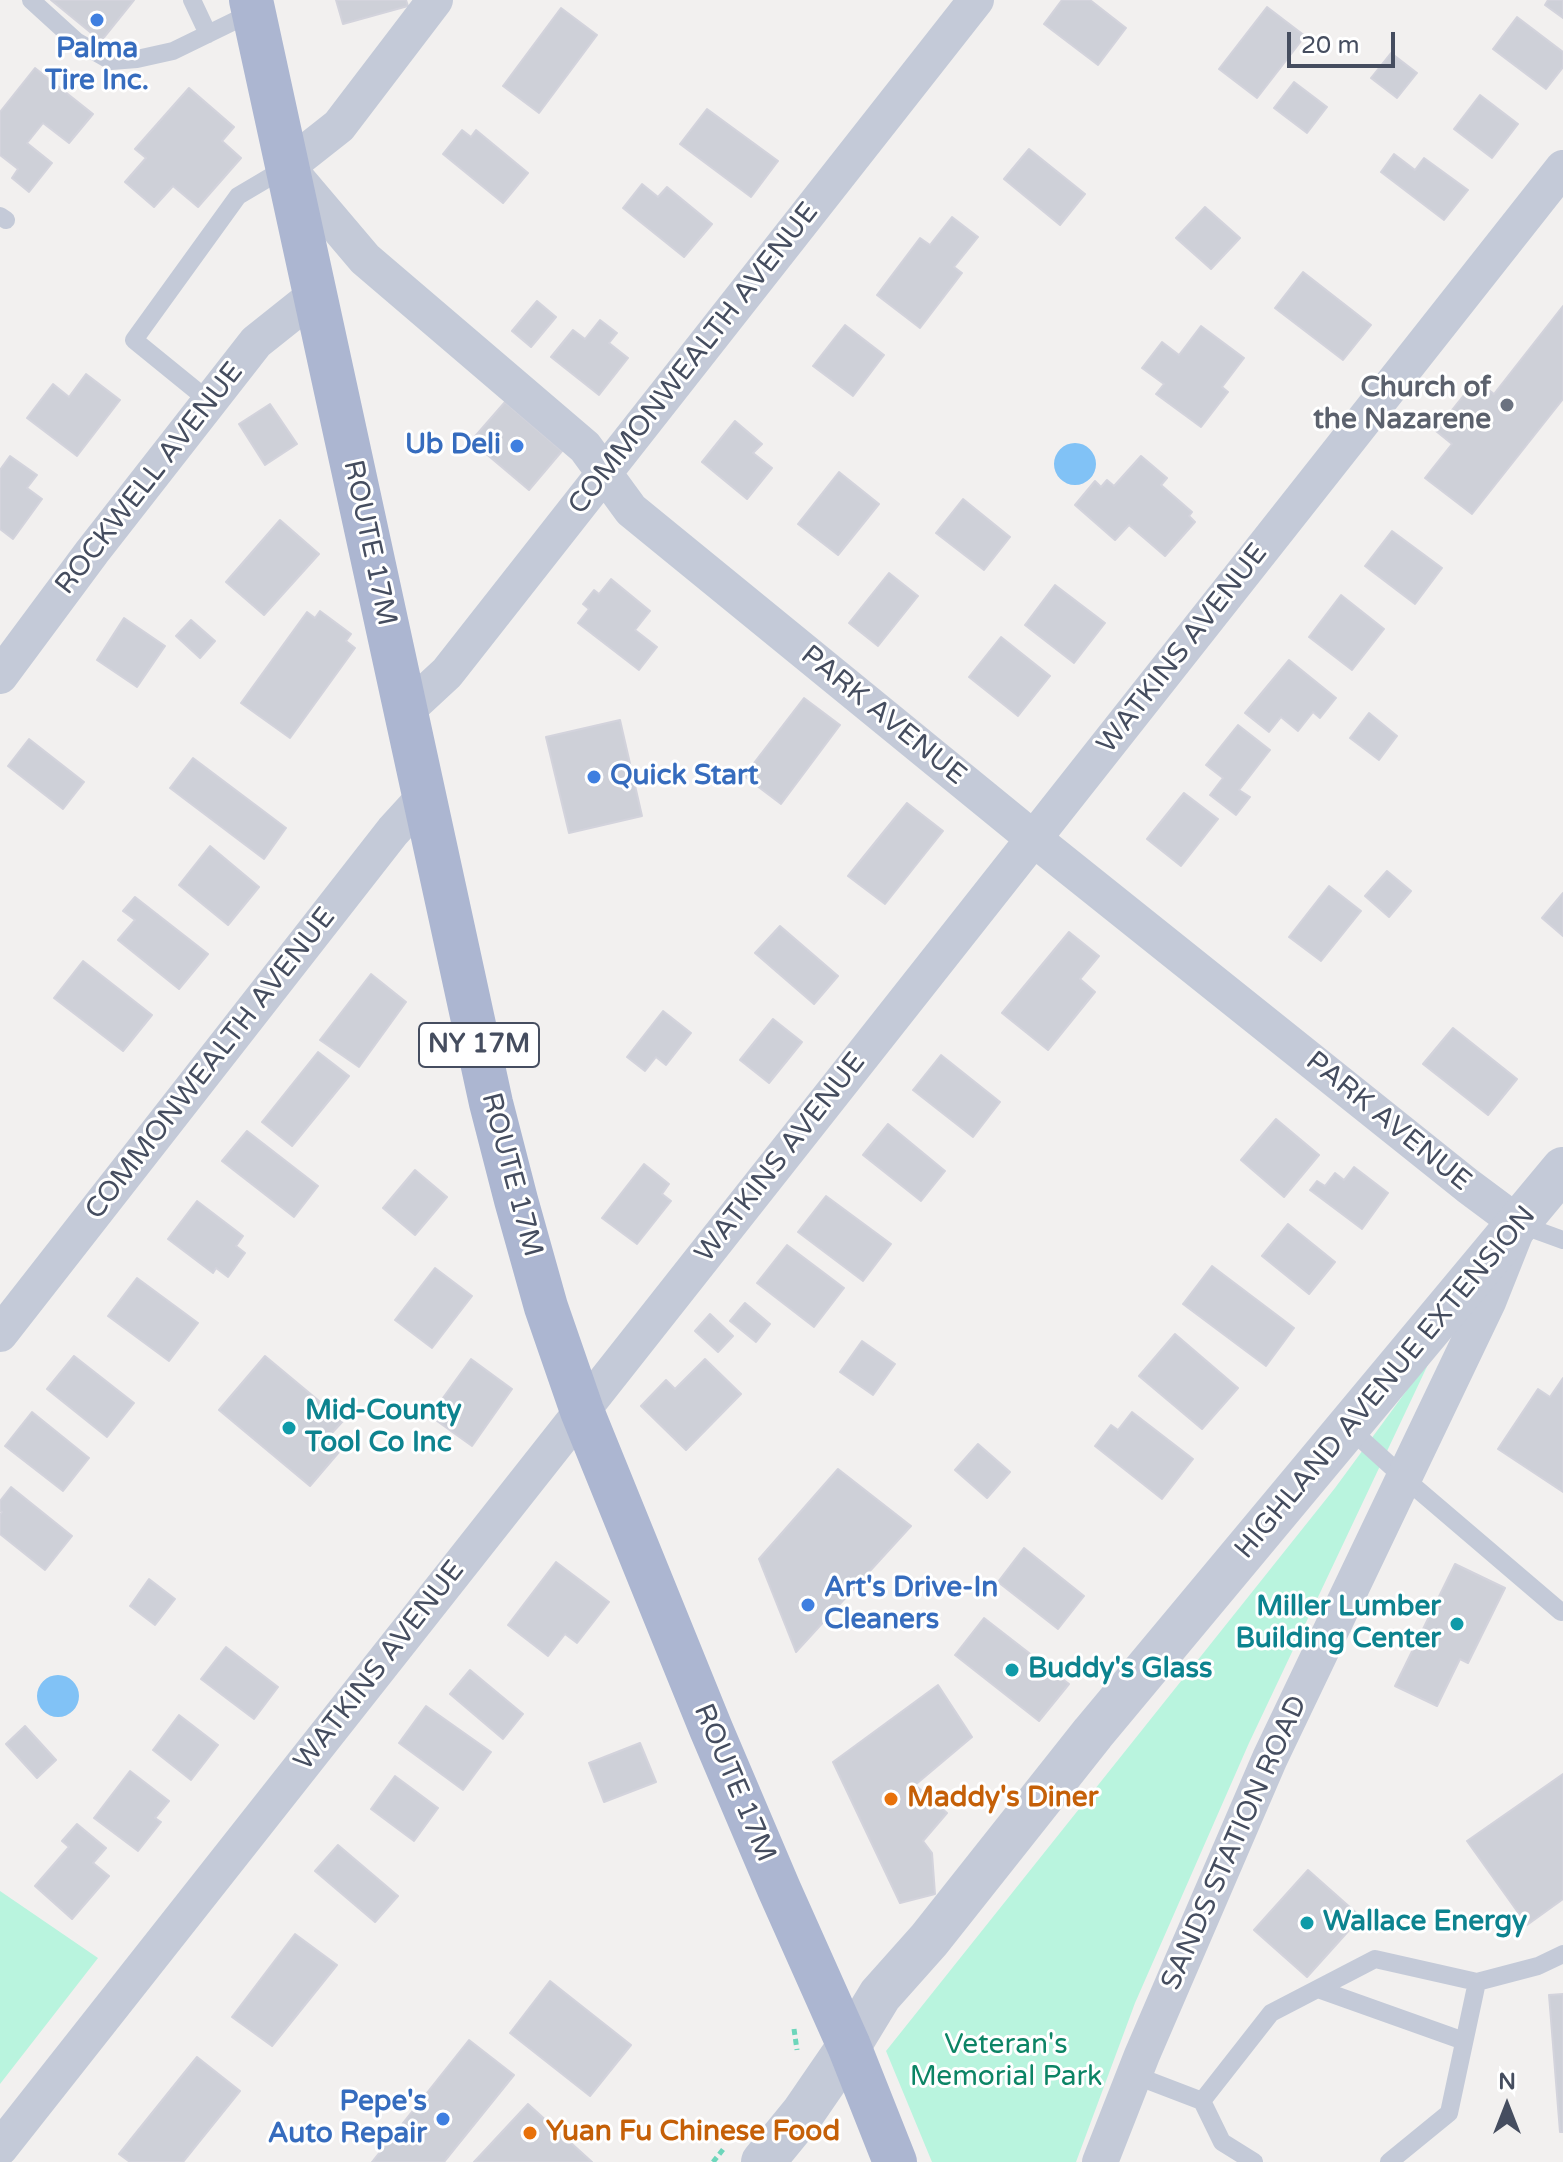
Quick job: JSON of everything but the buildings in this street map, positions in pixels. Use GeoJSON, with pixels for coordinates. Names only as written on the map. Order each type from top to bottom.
{"type":"FeatureCollection","features":[{"type":"Feature","properties":{"kind":"main road","name":"ROUTE 17M"},"geometry":{"type":"LineString","coordinates":[[252,6],[491,1103],[546,1307],[582,1411],[717,1744],[849,2046],[895,2162]]}},
{"type":"Feature","properties":{"kind":"street"},"geometry":{"type":"LineString","coordinates":[[287,167],[339,126],[435,0]]}},
{"type":"Feature","properties":{"kind":"street","name":"COMMONWEALTH AVENUE"},"geometry":{"type":"LineString","coordinates":[[406,711],[447,673],[976,0]]}},
{"type":"Feature","properties":{"kind":"street","name":"PARK AVENUE"},"geometry":{"type":"LineString","coordinates":[[287,167],[365,259],[585,447],[631,510],[1034,839],[1519,1224]]}},
{"type":"Feature","properties":{"kind":"street","name":"WATKINS AVENUE"},"geometry":{"type":"LineString","coordinates":[[0,2148],[1563,168]]}},
{"type":"Feature","properties":{"kind":"street","name":"ROCKWELL AVENUE"},"geometry":{"type":"LineString","coordinates":[[0,676],[92,552],[256,342],[315,295]]}},
{"type":"Feature","properties":{"kind":"street","name":"COMMONWEALTH AVENUE"},"geometry":{"type":"LineString","coordinates":[[0,1334],[393,831],[425,796]]}},
{"type":"Feature","properties":{"kind":"street","name":"HIGHLAND AVENUE EXTENSION"},"geometry":{"type":"LineString","coordinates":[[747,2151],[803,2113],[880,1995],[929,1940],[1093,1733],[1563,1169]]}},
{"type":"Feature","properties":{"kind":"street","name":"SANDS STATION ROAD"},"geometry":{"type":"LineString","coordinates":[[1100,2162],[1134,2075],[1270,1758],[1488,1302],[1519,1224]]}},
{"type":"Feature","properties":{"kind":"lane"},"geometry":{"type":"LineString","coordinates":[[31,0],[76,41],[111,61],[173,51],[208,34],[252,6]]}},
{"type":"Feature","properties":{"kind":"lane"},"geometry":{"type":"LineString","coordinates":[[192,0],[208,34]]}},
{"type":"Feature","properties":{"kind":"lane"},"geometry":{"type":"LineString","coordinates":[[209,401],[134,340],[238,196],[287,167]]}},
{"type":"Feature","properties":{"kind":"lane"},"geometry":{"type":"LineString","coordinates":[[1519,1224],[1563,1240]]}},
{"type":"Feature","properties":{"kind":"lane"},"geometry":{"type":"LineString","coordinates":[[1349,1428],[1561,1612]]}},
{"type":"Feature","properties":{"kind":"lane"},"geometry":{"type":"LineString","coordinates":[[1202,2101],[1271,2013],[1375,1959],[1477,1982],[1538,1966],[1563,1954]]}},
{"type":"Feature","properties":{"kind":"lane"},"geometry":{"type":"LineString","coordinates":[[1389,2162],[1449,2113],[1477,1982]]}},
{"type":"Feature","properties":{"kind":"lane"},"geometry":{"type":"LineString","coordinates":[[1318,1989],[1464,2041]]}},
{"type":"Feature","properties":{"kind":"lane"},"geometry":{"type":"LineString","coordinates":[[1134,2075],[1202,2101],[1222,2142],[1254,2162]]}},
{"type":"Feature","properties":{"kind":"path"},"geometry":{"type":"LineString","coordinates":[[790,2018],[798,2048],[794,2061]]}},
{"type":"Feature","properties":{"kind":"path"},"geometry":{"type":"LineString","coordinates":[[713,2162],[747,2151]]}},
{"type":"Feature","properties":{"kind":"green space","name":"Veteran's Memorial Park"},"geometry":{"type":"Polygon","coordinates":[[[1432,1356],[1249,1743],[1135,2003],[1076,2162],[932,2162],[886,2051],[1335,1488],[1432,1356]]]}},
{"type":"Feature","properties":{"kind":"green space"},"geometry":{"type":"Polygon","coordinates":[[[0,1891],[98,1958],[0,2084],[0,1891]]]}},
{"type":"Feature","properties":{"kind":"water"},"geometry":{"type":"Polygon","coordinates":[[[1075,443],[1090,449],[1096,464],[1090,479],[1075,485],[1060,479],[1054,464],[1060,449],[1075,443]]]}},
{"type":"Feature","properties":{"kind":"water"},"geometry":{"type":"Polygon","coordinates":[[[58,1675],[73,1681],[79,1696],[73,1711],[58,1717],[43,1711],[37,1696],[43,1681],[58,1675]]]}},
{"type":"Feature","properties":{"kind":"place","name":"Palma Tire Inc."},"geometry":{"type":"Point","coordinates":[97,20]}},
{"type":"Feature","properties":{"kind":"place","name":"Church of the Nazarene"},"geometry":{"type":"Point","coordinates":[1507,405]}},
{"type":"Feature","properties":{"kind":"place","name":"Ub Deli"},"geometry":{"type":"Point","coordinates":[517,446]}},
{"type":"Feature","properties":{"kind":"place","name":"Quick Start"},"geometry":{"type":"Point","coordinates":[594,777]}},
{"type":"Feature","properties":{"kind":"place","name":"Mid-County Tool Co Inc"},"geometry":{"type":"Point","coordinates":[289,1428]}},
{"type":"Feature","properties":{"kind":"place","name":"Art's Drive-In Cleaners"},"geometry":{"type":"Point","coordinates":[808,1605]}},
{"type":"Feature","properties":{"kind":"place","name":"Miller Lumber Building Center"},"geometry":{"type":"Point","coordinates":[1457,1624]}},
{"type":"Feature","properties":{"kind":"place","name":"Buddy's Glass"},"geometry":{"type":"Point","coordinates":[1012,1670]}},
{"type":"Feature","properties":{"kind":"place","name":"Maddy's Diner"},"geometry":{"type":"Point","coordinates":[891,1799]}},
{"type":"Feature","properties":{"kind":"place","name":"Wallace Energy"},"geometry":{"type":"Point","coordinates":[1307,1923]}},
{"type":"Feature","properties":{"kind":"place","name":"Pepe's Auto Repair"},"geometry":{"type":"Point","coordinates":[443,2119]}},
{"type":"Feature","properties":{"kind":"place","name":"Yuan Fu Chinese Food"},"geometry":{"type":"Point","coordinates":[530,2133]}}]}
